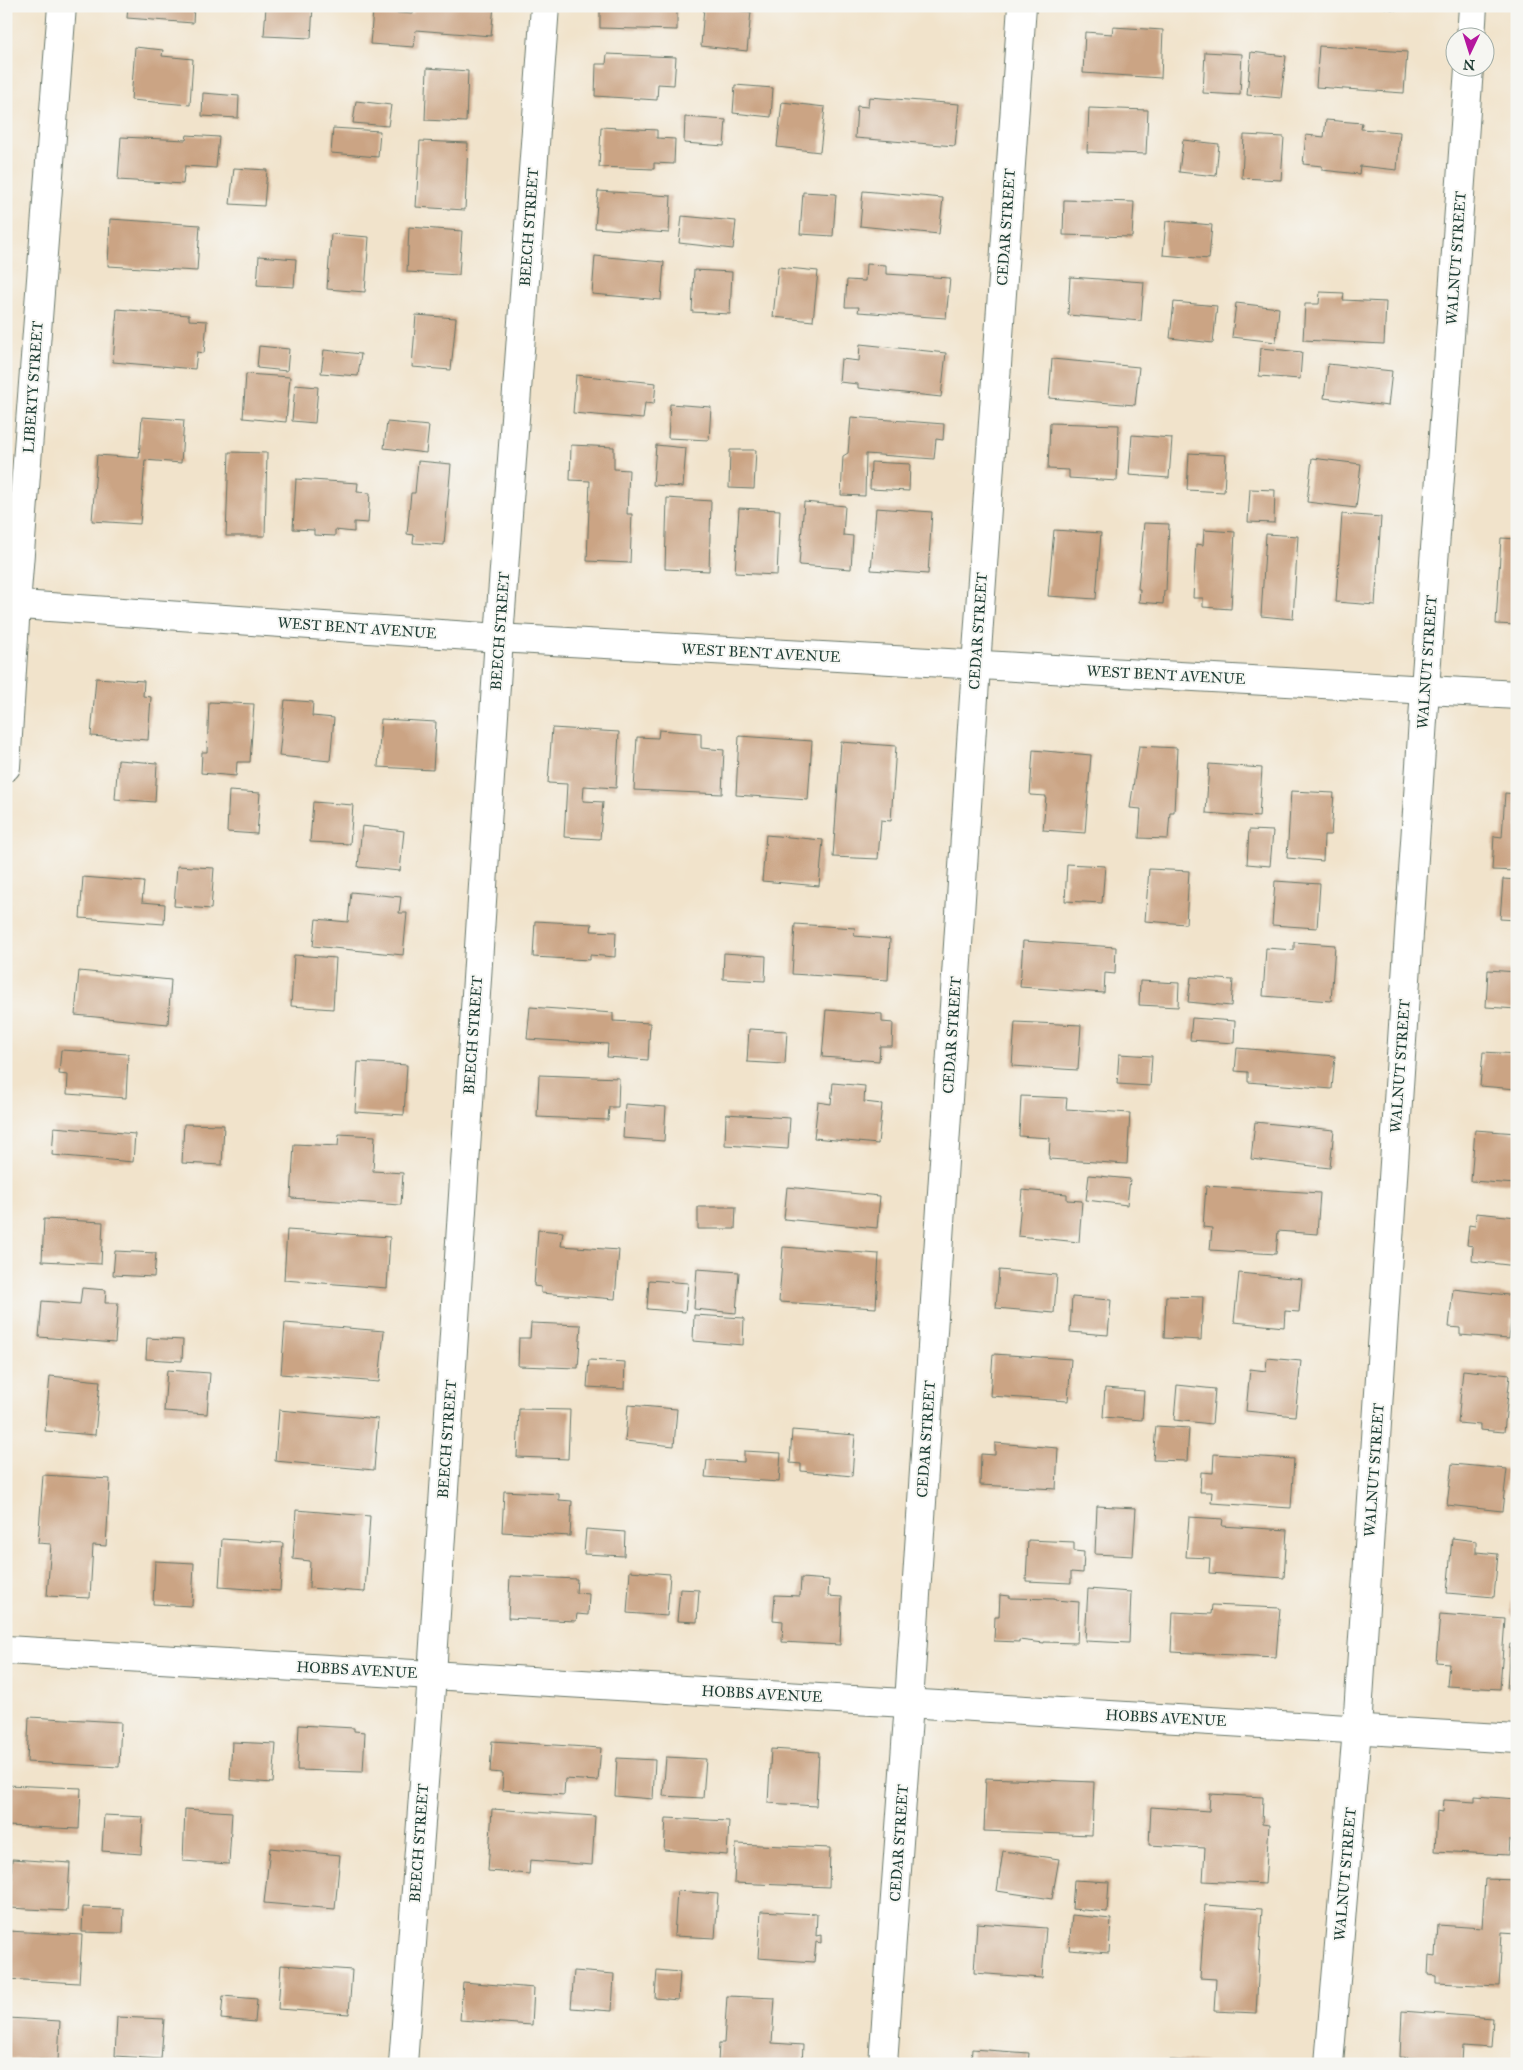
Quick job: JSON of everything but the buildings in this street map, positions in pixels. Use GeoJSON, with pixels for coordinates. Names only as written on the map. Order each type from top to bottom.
{"type":"FeatureCollection","features":[{"type":"Feature","properties":{"kind":"street","name":"LIBERTY STREET"},"geometry":{"type":"LineString","coordinates":[[6,767],[11,604],[62,6]]}},
{"type":"Feature","properties":{"kind":"street","name":"BEECH STREET"},"geometry":{"type":"LineString","coordinates":[[403,2064],[432,1675],[499,638],[545,6]]}},
{"type":"Feature","properties":{"kind":"street","name":"CEDAR STREET"},"geometry":{"type":"LineString","coordinates":[[883,2064],[909,1703],[976,666],[1022,6]]}},
{"type":"Feature","properties":{"kind":"street"},"geometry":{"type":"LineString","coordinates":[[1472,28],[1474,6]]}},
{"type":"Feature","properties":{"kind":"street","name":"WALNUT STREET"},"geometry":{"type":"LineString","coordinates":[[1329,2064],[1357,1729],[1425,689],[1468,78]]}},
{"type":"Feature","properties":{"kind":"street","name":"WEST BENT AVENUE"},"geometry":{"type":"LineString","coordinates":[[11,604],[499,638],[1517,695]]}},
{"type":"Feature","properties":{"kind":"street","name":"HOBBS AVENUE"},"geometry":{"type":"LineString","coordinates":[[6,1650],[1517,1739]]}}]}
